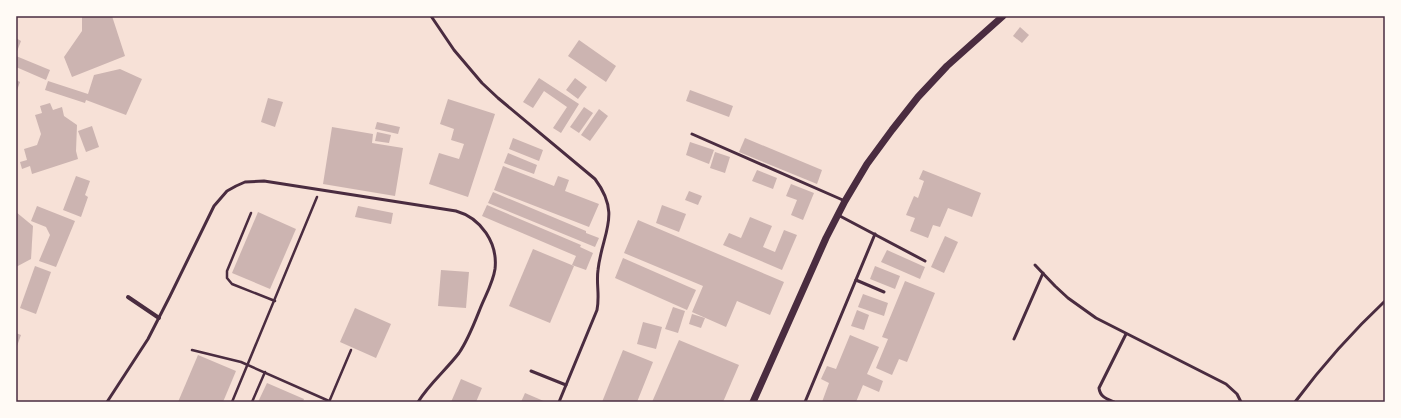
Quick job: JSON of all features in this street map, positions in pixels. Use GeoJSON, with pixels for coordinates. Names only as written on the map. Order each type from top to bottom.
{"type":"FeatureCollection","features":[{"type":"Feature","properties":{"kind":"street"},"geometry":{"type":"LineString","coordinates":[[753,402],[826,238],[845,201],[871,158],[918,97],[947,66],[1003,16]]}},
{"type":"Feature","properties":{"kind":"street"},"geometry":{"type":"LineString","coordinates":[[128,297],[159,318]]}},
{"type":"Feature","properties":{"kind":"lane"},"geometry":{"type":"LineString","coordinates":[[431,16],[454,50],[482,83],[595,179],[606,196],[609,220],[598,271],[599,294],[597,310],[559,402]]}},
{"type":"Feature","properties":{"kind":"lane"},"geometry":{"type":"LineString","coordinates":[[692,134],[845,201]]}},
{"type":"Feature","properties":{"kind":"lane"},"geometry":{"type":"LineString","coordinates":[[108,402],[148,339],[214,206],[227,191],[240,184],[264,181],[456,211],[465,214],[482,228],[488,237],[495,257],[495,269],[492,279],[468,337],[459,353],[428,387],[418,402]]}},
{"type":"Feature","properties":{"kind":"lane"},"geometry":{"type":"LineString","coordinates":[[838,215],[925,261]]}},
{"type":"Feature","properties":{"kind":"lane"},"geometry":{"type":"LineString","coordinates":[[805,402],[875,234]]}},
{"type":"Feature","properties":{"kind":"lane"},"geometry":{"type":"LineString","coordinates":[[1035,265],[1059,290],[1081,308],[1126,334],[1226,384],[1237,394],[1241,402]]}},
{"type":"Feature","properties":{"kind":"lane"},"geometry":{"type":"LineString","coordinates":[[1014,339],[1043,274]]}},
{"type":"Feature","properties":{"kind":"lane"},"geometry":{"type":"LineString","coordinates":[[856,280],[884,292]]}},
{"type":"Feature","properties":{"kind":"lane"},"geometry":{"type":"LineString","coordinates":[[1295,402],[1327,361],[1385,301]]}},
{"type":"Feature","properties":{"kind":"lane"},"geometry":{"type":"LineString","coordinates":[[1114,402],[1103,397],[1099,388],[1126,334]]}},
{"type":"Feature","properties":{"kind":"lane"},"geometry":{"type":"LineString","coordinates":[[531,371],[566,385]]}},
{"type":"Feature","properties":{"kind":"path"},"geometry":{"type":"LineString","coordinates":[[232,402],[320,190]]}},
{"type":"Feature","properties":{"kind":"path"},"geometry":{"type":"LineString","coordinates":[[251,213],[227,271],[227,278],[232,284],[275,301]]}},
{"type":"Feature","properties":{"kind":"path"},"geometry":{"type":"LineString","coordinates":[[192,350],[233,359],[329,401],[351,350]]}},
{"type":"Feature","properties":{"kind":"path"},"geometry":{"type":"LineString","coordinates":[[252,402],[265,372]]}},
{"type":"Feature","properties":{"kind":"building"},"geometry":{"type":"Polygon","coordinates":[[[112,16],[125,56],[72,77],[64,57],[82,31],[82,17],[112,16]]]}},
{"type":"Feature","properties":{"kind":"building"},"geometry":{"type":"Polygon","coordinates":[[[1020,27],[1029,35],[1022,43],[1013,36],[1020,27]]]}},
{"type":"Feature","properties":{"kind":"building"},"geometry":{"type":"Polygon","coordinates":[[[16,38],[21,41],[16,54],[16,38]]]}},
{"type":"Feature","properties":{"kind":"building"},"geometry":{"type":"Polygon","coordinates":[[[579,40],[616,66],[606,82],[568,56],[579,40]]]}},
{"type":"Feature","properties":{"kind":"building"},"geometry":{"type":"Polygon","coordinates":[[[16,56],[50,70],[46,80],[16,67],[16,56]]]}},
{"type":"Feature","properties":{"kind":"building"},"geometry":{"type":"Polygon","coordinates":[[[120,69],[142,79],[126,115],[86,100],[85,103],[45,90],[48,81],[88,94],[94,75],[120,69]]]}},
{"type":"Feature","properties":{"kind":"building"},"geometry":{"type":"Polygon","coordinates":[[[539,78],[579,104],[561,133],[553,128],[567,107],[544,91],[533,108],[523,102],[539,78]]]}},
{"type":"Feature","properties":{"kind":"building"},"geometry":{"type":"Polygon","coordinates":[[[575,78],[587,87],[578,99],[566,90],[575,78]]]}},
{"type":"Feature","properties":{"kind":"building"},"geometry":{"type":"Polygon","coordinates":[[[16,80],[20,82],[16,93],[16,80]]]}},
{"type":"Feature","properties":{"kind":"building"},"geometry":{"type":"Polygon","coordinates":[[[690,90],[733,106],[729,117],[686,101],[690,90]]]}},
{"type":"Feature","properties":{"kind":"building"},"geometry":{"type":"Polygon","coordinates":[[[268,98],[283,102],[275,127],[261,122],[268,98]]]}},
{"type":"Feature","properties":{"kind":"building"},"geometry":{"type":"Polygon","coordinates":[[[448,99],[495,114],[468,197],[429,184],[439,153],[459,159],[464,144],[451,140],[454,129],[440,124],[448,99]]]}},
{"type":"Feature","properties":{"kind":"building"},"geometry":{"type":"Polygon","coordinates":[[[50,103],[53,110],[62,107],[64,116],[77,125],[76,151],[78,159],[32,174],[30,166],[22,169],[20,162],[27,160],[24,149],[37,145],[41,134],[35,115],[42,113],[40,106],[50,103]]]}},
{"type":"Feature","properties":{"kind":"building"},"geometry":{"type":"Polygon","coordinates":[[[584,107],[593,113],[579,133],[570,127],[584,107]]]}},
{"type":"Feature","properties":{"kind":"building"},"geometry":{"type":"Polygon","coordinates":[[[599,109],[608,116],[590,141],[581,135],[599,109]]]}},
{"type":"Feature","properties":{"kind":"building"},"geometry":{"type":"Polygon","coordinates":[[[377,122],[400,127],[398,134],[375,129],[377,122]]]}},
{"type":"Feature","properties":{"kind":"building"},"geometry":{"type":"Polygon","coordinates":[[[92,126],[99,147],[86,152],[78,131],[92,126]]]}},
{"type":"Feature","properties":{"kind":"building"},"geometry":{"type":"Polygon","coordinates":[[[332,127],[373,134],[372,143],[403,148],[395,196],[323,184],[332,127]]]}},
{"type":"Feature","properties":{"kind":"building"},"geometry":{"type":"Polygon","coordinates":[[[377,132],[391,135],[389,143],[375,141],[377,132]]]}},
{"type":"Feature","properties":{"kind":"building"},"geometry":{"type":"Polygon","coordinates":[[[513,138],[543,150],[539,161],[509,149],[513,138]]]}},
{"type":"Feature","properties":{"kind":"building"},"geometry":{"type":"Polygon","coordinates":[[[745,138],[822,170],[817,184],[739,152],[745,138]]]}},
{"type":"Feature","properties":{"kind":"building"},"geometry":{"type":"Polygon","coordinates":[[[690,142],[714,150],[709,164],[686,155],[690,142]]]}},
{"type":"Feature","properties":{"kind":"building"},"geometry":{"type":"Polygon","coordinates":[[[715,152],[730,157],[725,173],[710,168],[715,152]]]}},
{"type":"Feature","properties":{"kind":"building"},"geometry":{"type":"Polygon","coordinates":[[[508,153],[537,165],[534,174],[504,163],[508,153]]]}},
{"type":"Feature","properties":{"kind":"building"},"geometry":{"type":"Polygon","coordinates":[[[503,166],[554,186],[558,176],[569,180],[565,191],[599,204],[589,227],[494,190],[503,166]]]}},
{"type":"Feature","properties":{"kind":"building"},"geometry":{"type":"Polygon","coordinates":[[[757,170],[777,178],[773,189],[752,181],[757,170]]]}},
{"type":"Feature","properties":{"kind":"building"},"geometry":{"type":"Polygon","coordinates":[[[923,170],[981,193],[972,217],[948,208],[940,227],[933,225],[928,238],[910,231],[915,218],[906,215],[914,196],[918,198],[924,181],[919,179],[923,170]]]}},
{"type":"Feature","properties":{"kind":"building"},"geometry":{"type":"Polygon","coordinates":[[[76,176],[90,181],[85,195],[88,197],[81,217],[63,210],[76,176]]]}},
{"type":"Feature","properties":{"kind":"building"},"geometry":{"type":"Polygon","coordinates":[[[791,184],[814,193],[803,220],[791,215],[797,200],[786,196],[791,184]]]}},
{"type":"Feature","properties":{"kind":"building"},"geometry":{"type":"Polygon","coordinates":[[[689,191],[702,196],[698,205],[685,200],[689,191]]]}},
{"type":"Feature","properties":{"kind":"building"},"geometry":{"type":"Polygon","coordinates":[[[493,192],[586,231],[586,233],[599,238],[595,247],[488,203],[493,192]]]}},
{"type":"Feature","properties":{"kind":"building"},"geometry":{"type":"Polygon","coordinates":[[[487,205],[581,245],[580,247],[593,253],[586,270],[572,265],[576,256],[482,216],[487,205]]]}},
{"type":"Feature","properties":{"kind":"building"},"geometry":{"type":"Polygon","coordinates":[[[662,205],[686,214],[679,232],[656,223],[662,205]]]}},
{"type":"Feature","properties":{"kind":"building"},"geometry":{"type":"Polygon","coordinates":[[[37,206],[75,221],[56,267],[39,261],[50,235],[46,227],[31,221],[37,206]]]}},
{"type":"Feature","properties":{"kind":"building"},"geometry":{"type":"Polygon","coordinates":[[[358,206],[393,213],[391,224],[355,217],[358,206]]]}},
{"type":"Feature","properties":{"kind":"building"},"geometry":{"type":"Polygon","coordinates":[[[16,212],[33,226],[31,259],[16,267],[16,212]]]}},
{"type":"Feature","properties":{"kind":"building"},"geometry":{"type":"Polygon","coordinates":[[[258,212],[296,229],[270,289],[232,273],[258,212]]]}},
{"type":"Feature","properties":{"kind":"building"},"geometry":{"type":"Polygon","coordinates":[[[750,217],[772,226],[763,247],[775,252],[784,230],[797,235],[782,270],[723,245],[729,233],[741,238],[750,217]]]}},
{"type":"Feature","properties":{"kind":"building"},"geometry":{"type":"Polygon","coordinates":[[[638,220],[784,282],[770,315],[737,301],[726,327],[692,312],[703,286],[624,253],[638,220]]]}},
{"type":"Feature","properties":{"kind":"building"},"geometry":{"type":"Polygon","coordinates":[[[945,236],[958,242],[944,273],[931,267],[945,236]]]}},
{"type":"Feature","properties":{"kind":"building"},"geometry":{"type":"Polygon","coordinates":[[[533,249],[574,266],[550,323],[509,306],[533,249]]]}},
{"type":"Feature","properties":{"kind":"building"},"geometry":{"type":"Polygon","coordinates":[[[887,250],[925,267],[920,279],[881,262],[887,250]]]}},
{"type":"Feature","properties":{"kind":"building"},"geometry":{"type":"Polygon","coordinates":[[[623,258],[696,290],[687,310],[615,278],[623,258]]]}},
{"type":"Feature","properties":{"kind":"building"},"geometry":{"type":"Polygon","coordinates":[[[35,266],[51,272],[36,314],[20,308],[35,266]]]}},
{"type":"Feature","properties":{"kind":"building"},"geometry":{"type":"Polygon","coordinates":[[[875,266],[900,276],[895,289],[870,279],[875,266]]]}},
{"type":"Feature","properties":{"kind":"building"},"geometry":{"type":"Polygon","coordinates":[[[441,270],[469,272],[466,308],[438,306],[441,270]]]}},
{"type":"Feature","properties":{"kind":"building"},"geometry":{"type":"Polygon","coordinates":[[[905,281],[935,293],[907,362],[899,359],[892,375],[876,368],[888,339],[882,337],[905,281]]]}},
{"type":"Feature","properties":{"kind":"building"},"geometry":{"type":"Polygon","coordinates":[[[863,294],[888,303],[884,316],[858,307],[863,294]]]}},
{"type":"Feature","properties":{"kind":"building"},"geometry":{"type":"Polygon","coordinates":[[[673,307],[685,311],[678,333],[665,329],[673,307]]]}},
{"type":"Feature","properties":{"kind":"building"},"geometry":{"type":"Polygon","coordinates":[[[355,308],[391,324],[376,358],[340,342],[355,308]]]}},
{"type":"Feature","properties":{"kind":"building"},"geometry":{"type":"Polygon","coordinates":[[[857,310],[869,315],[864,330],[851,326],[857,310]]]}},
{"type":"Feature","properties":{"kind":"building"},"geometry":{"type":"Polygon","coordinates":[[[692,314],[705,318],[701,328],[689,324],[692,314]]]}},
{"type":"Feature","properties":{"kind":"building"},"geometry":{"type":"Polygon","coordinates":[[[643,322],[662,327],[656,349],[637,344],[643,322]]]}},
{"type":"Feature","properties":{"kind":"building"},"geometry":{"type":"Polygon","coordinates":[[[16,333],[21,335],[17,346],[16,345],[16,333]]]}},
{"type":"Feature","properties":{"kind":"building"},"geometry":{"type":"Polygon","coordinates":[[[850,335],[879,347],[867,374],[883,381],[879,392],[863,385],[856,402],[822,402],[829,383],[821,379],[827,366],[836,369],[850,335]]]}},
{"type":"Feature","properties":{"kind":"building"},"geometry":{"type":"Polygon","coordinates":[[[679,340],[739,365],[723,402],[652,402],[679,340]]]}},
{"type":"Feature","properties":{"kind":"building"},"geometry":{"type":"Polygon","coordinates":[[[623,350],[653,362],[637,402],[602,402],[623,350]]]}},
{"type":"Feature","properties":{"kind":"building"},"geometry":{"type":"Polygon","coordinates":[[[198,355],[236,371],[223,402],[178,402],[198,355]]]}},
{"type":"Feature","properties":{"kind":"building"},"geometry":{"type":"Polygon","coordinates":[[[461,379],[482,388],[476,402],[451,402],[461,379]]]}},
{"type":"Feature","properties":{"kind":"building"},"geometry":{"type":"Polygon","coordinates":[[[267,383],[304,399],[303,402],[258,402],[267,383]]]}},
{"type":"Feature","properties":{"kind":"building"},"geometry":{"type":"Polygon","coordinates":[[[525,393],[546,402],[521,402],[525,393]]]}}]}
